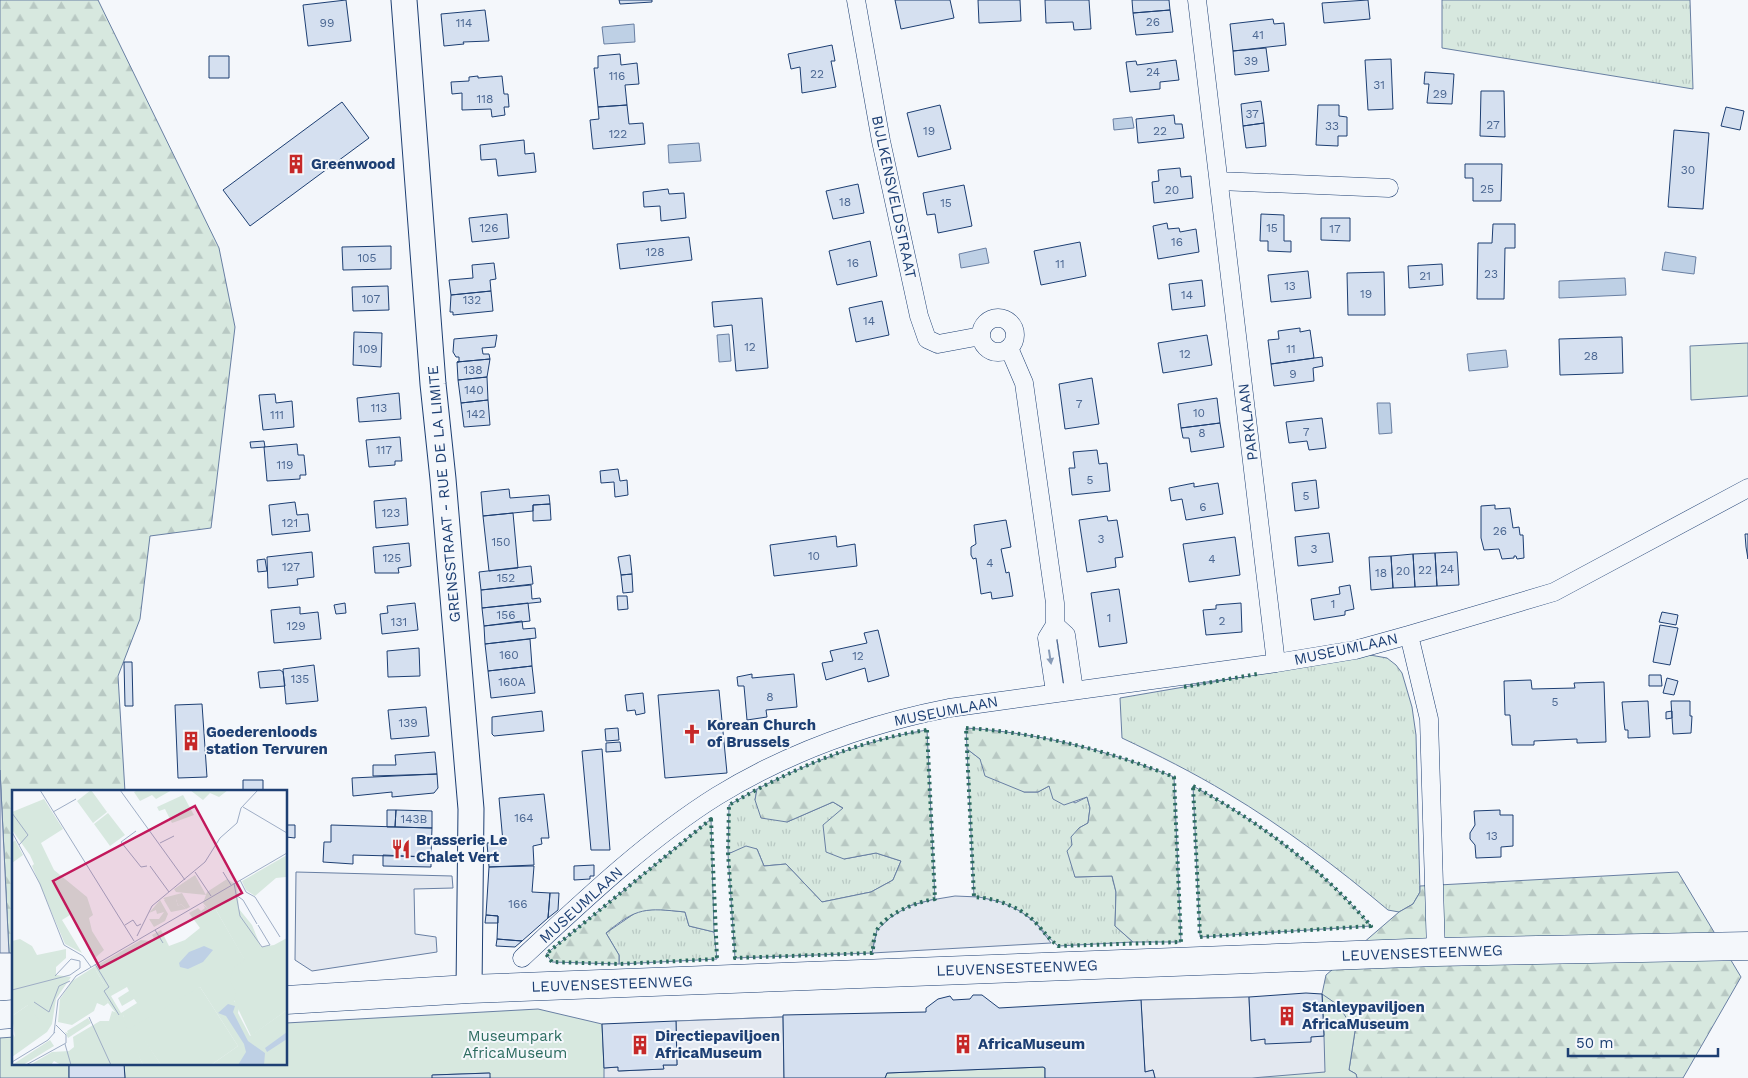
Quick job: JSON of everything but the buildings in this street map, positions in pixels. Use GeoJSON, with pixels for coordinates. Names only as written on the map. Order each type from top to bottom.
{"type":"FeatureCollection","features":[{"type":"Feature","properties":{"kind":"main road","name":"LEUVENSESTEENWEG"},"geometry":{"type":"LineString","coordinates":[[288,1000],[469,989],[1436,952],[1748,946]]}},
{"type":"Feature","properties":{"kind":"street","name":"GRENSSTRAAT - RUE DE LA LIMITE"},"geometry":{"type":"LineString","coordinates":[[404,0],[433,384],[444,479],[471,809],[469,989]]}},
{"type":"Feature","properties":{"kind":"street","name":"BIJLKENSVELDSTRAAT"},"geometry":{"type":"LineString","coordinates":[[856,0],[881,141],[919,316],[927,339],[938,344],[981,336]]}},
{"type":"Feature","properties":{"kind":"street","name":"PARKLAAN"},"geometry":{"type":"LineString","coordinates":[[1197,0],[1276,663]]}},
{"type":"Feature","properties":{"kind":"street"},"geometry":{"type":"LineString","coordinates":[[1219,181],[1389,188]]}},
{"type":"Feature","properties":{"kind":"street"},"geometry":{"type":"LineString","coordinates":[[995,317],[1008,320],[1015,331],[1015,337],[1009,348],[1003,351],[991,350],[982,342],[981,330],[989,320],[995,317]]}},
{"type":"Feature","properties":{"kind":"street"},"geometry":{"type":"LineString","coordinates":[[1009,348],[1024,383],[1056,602],[1055,625],[1047,638],[1055,692]]}},
{"type":"Feature","properties":{"kind":"street","name":"MUSEUMLAAN"},"geometry":{"type":"LineString","coordinates":[[522,958],[662,834],[717,796],[772,766],[816,747],[906,716],[1055,692],[1276,663],[1356,650],[1408,636],[1554,592],[1748,488]]}},
{"type":"Feature","properties":{"kind":"street"},"geometry":{"type":"LineString","coordinates":[[1055,625],[1066,635],[1074,690]]}},
{"type":"Feature","properties":{"kind":"street","name":"MUSEUMLAAN"},"geometry":{"type":"LineString","coordinates":[[1408,636],[1429,719],[1436,952]]}},
{"type":"Feature","properties":{"kind":"green space"},"geometry":{"type":"Polygon","coordinates":[[[0,0],[98,0],[219,248],[235,327],[211,528],[150,536],[140,619],[118,676],[125,790],[12,790],[12,953],[9,953],[0,770],[0,0]]]}},
{"type":"Feature","properties":{"kind":"green space"},"geometry":{"type":"Polygon","coordinates":[[[1442,0],[1690,0],[1693,89],[1442,48],[1442,0]]]}},
{"type":"Feature","properties":{"kind":"green space"},"geometry":{"type":"Polygon","coordinates":[[[1748,343],[1748,396],[1691,400],[1690,346],[1748,343]]]}},
{"type":"Feature","properties":{"kind":"green space"},"geometry":{"type":"Polygon","coordinates":[[[1370,655],[1387,658],[1402,673],[1412,707],[1416,735],[1420,892],[1413,904],[1399,912],[1388,910],[1310,848],[1248,806],[1189,771],[1122,738],[1120,698],[1370,655]]]}},
{"type":"Feature","properties":{"kind":"green space"},"geometry":{"type":"Polygon","coordinates":[[[966,728],[1020,734],[1072,744],[1149,767],[1174,777],[1181,942],[1133,942],[1115,926],[1116,892],[1112,876],[1075,877],[1067,851],[1072,845],[1071,837],[1079,828],[1088,823],[1090,808],[1087,797],[1064,805],[1053,799],[1049,786],[1038,792],[1024,792],[985,776],[980,759],[967,749],[966,728]]]}},
{"type":"Feature","properties":{"kind":"green space"},"geometry":{"type":"Polygon","coordinates":[[[927,730],[935,899],[909,906],[877,930],[872,953],[735,958],[728,854],[746,846],[757,849],[764,866],[786,864],[822,902],[871,892],[893,880],[901,861],[876,853],[844,859],[826,852],[823,825],[843,808],[833,802],[787,822],[761,818],[755,800],[757,789],[840,753],[883,739],[927,730]]]}},
{"type":"Feature","properties":{"kind":"green space"},"geometry":{"type":"Polygon","coordinates":[[[967,749],[1024,792],[1038,792],[1049,786],[1075,803],[1087,797],[1090,808],[1088,823],[1079,828],[1072,845],[1075,877],[1112,876],[1116,892],[1115,926],[1133,942],[1058,946],[1036,923],[1015,909],[998,902],[974,897],[967,749]]]}},
{"type":"Feature","properties":{"kind":"green space"},"geometry":{"type":"Polygon","coordinates":[[[1193,786],[1242,815],[1288,848],[1331,884],[1371,926],[1200,937],[1193,786]]]}},
{"type":"Feature","properties":{"kind":"green space"},"geometry":{"type":"Polygon","coordinates":[[[757,789],[755,800],[787,822],[833,802],[844,809],[844,859],[876,853],[901,861],[893,880],[871,892],[822,902],[786,864],[764,866],[757,849],[728,853],[729,805],[757,789]]]}},
{"type":"Feature","properties":{"kind":"green space"},"geometry":{"type":"Polygon","coordinates":[[[711,819],[714,932],[689,926],[685,912],[642,911],[626,918],[606,933],[619,955],[619,964],[552,962],[546,954],[711,819]]]}},
{"type":"Feature","properties":{"kind":"green space"},"geometry":{"type":"Polygon","coordinates":[[[1678,872],[1741,977],[1683,1078],[1357,1078],[1356,1074],[1349,1070],[1355,1031],[1322,994],[1326,975],[1399,912],[1413,904],[1420,892],[1420,886],[1678,872]]]}},
{"type":"Feature","properties":{"kind":"green space"},"geometry":{"type":"Polygon","coordinates":[[[657,909],[685,912],[689,926],[714,932],[717,959],[619,964],[619,955],[606,933],[638,911],[657,909]]]}},
{"type":"Feature","properties":{"kind":"green space"},"geometry":{"type":"Polygon","coordinates":[[[1322,994],[1338,1005],[1355,1031],[1349,1070],[1356,1074],[1357,1078],[1155,1078],[1153,1070],[1145,1072],[1141,1000],[1249,997],[1251,1041],[1324,1035],[1322,994]]]}},
{"type":"Feature","properties":{"kind":"green space","name":"Museumpark AfricaMuseum"},"geometry":{"type":"Polygon","coordinates":[[[538,1009],[602,1024],[604,1068],[618,1067],[618,1071],[663,1069],[663,1065],[677,1065],[676,1021],[783,1017],[784,1078],[490,1078],[489,1073],[433,1075],[432,1078],[125,1078],[124,1066],[288,1066],[288,1023],[538,1009]]]}},
{"type":"Feature","properties":{"kind":"green space"},"geometry":{"type":"Polygon","coordinates":[[[12,1037],[12,1066],[69,1066],[69,1078],[0,1078],[0,1038],[12,1037]]]}},
{"type":"Feature","properties":{"kind":"green space"},"geometry":{"type":"Polygon","coordinates":[[[1045,1068],[1045,1078],[885,1078],[887,1073],[1045,1068]]]}},
{"type":"Feature","properties":{"kind":"shaded area"},"geometry":{"type":"Polygon","coordinates":[[[0,770],[9,953],[0,953],[0,770]]]}},
{"type":"Feature","properties":{"kind":"shaded area"},"geometry":{"type":"Polygon","coordinates":[[[296,872],[452,876],[453,888],[414,889],[415,934],[436,937],[437,952],[312,971],[295,960],[296,872]]]}},
{"type":"Feature","properties":{"kind":"shaded area"},"geometry":{"type":"Polygon","coordinates":[[[955,896],[979,897],[1001,902],[1020,911],[1036,923],[1051,943],[872,953],[877,930],[891,917],[909,906],[955,896]]]}},
{"type":"Feature","properties":{"kind":"shaded area"},"geometry":{"type":"Polygon","coordinates":[[[1249,997],[1251,1040],[1324,1036],[1325,1072],[1252,1078],[1155,1078],[1153,1070],[1145,1072],[1141,1000],[1249,997]]]}},
{"type":"Feature","properties":{"kind":"shaded area"},"geometry":{"type":"Polygon","coordinates":[[[783,1017],[784,1078],[604,1078],[604,1068],[618,1067],[619,1071],[663,1069],[663,1065],[677,1065],[676,1021],[783,1017]]]}},
{"type":"Feature","properties":{"kind":"water"},"geometry":{"type":"Polygon","coordinates":[[[634,24],[635,42],[604,44],[602,27],[634,24]]]}},
{"type":"Feature","properties":{"kind":"water"},"geometry":{"type":"Polygon","coordinates":[[[1132,117],[1134,128],[1114,130],[1113,119],[1132,117]]]}},
{"type":"Feature","properties":{"kind":"water"},"geometry":{"type":"Polygon","coordinates":[[[699,143],[701,161],[669,163],[668,145],[699,143]]]}},
{"type":"Feature","properties":{"kind":"water"},"geometry":{"type":"Polygon","coordinates":[[[986,248],[989,263],[961,268],[959,254],[986,248]]]}},
{"type":"Feature","properties":{"kind":"water"},"geometry":{"type":"Polygon","coordinates":[[[1665,252],[1696,257],[1694,274],[1662,270],[1665,252]]]}},
{"type":"Feature","properties":{"kind":"water"},"geometry":{"type":"Polygon","coordinates":[[[1625,278],[1626,295],[1559,298],[1559,281],[1625,278]]]}},
{"type":"Feature","properties":{"kind":"water"},"geometry":{"type":"Polygon","coordinates":[[[729,334],[731,361],[719,362],[717,335],[729,334]]]}},
{"type":"Feature","properties":{"kind":"water"},"geometry":{"type":"Polygon","coordinates":[[[1506,350],[1508,367],[1469,371],[1467,354],[1506,350]]]}},
{"type":"Feature","properties":{"kind":"water"},"geometry":{"type":"Polygon","coordinates":[[[1377,403],[1390,403],[1392,433],[1379,434],[1377,403]]]}},
{"type":"Feature","properties":{"kind":"hedge"},"geometry":{"type":"LineString","coordinates":[[1184,687],[1257,674]]}},
{"type":"Feature","properties":{"kind":"hedge"},"geometry":{"type":"LineString","coordinates":[[966,728],[1020,734],[1072,744],[1149,767],[1174,777],[1181,942],[1058,946],[1023,912],[999,901],[974,897],[966,728]]}},
{"type":"Feature","properties":{"kind":"hedge"},"geometry":{"type":"LineString","coordinates":[[927,730],[935,899],[920,902],[903,909],[881,924],[874,938],[872,953],[735,958],[728,853],[729,805],[776,780],[825,758],[875,741],[927,730]]}},
{"type":"Feature","properties":{"kind":"hedge"},"geometry":{"type":"LineString","coordinates":[[1193,786],[1242,815],[1288,848],[1331,884],[1371,926],[1200,937],[1193,786]]}},
{"type":"Feature","properties":{"kind":"hedge"},"geometry":{"type":"LineString","coordinates":[[711,819],[717,959],[619,964],[552,962],[546,954],[711,819]]}},
{"type":"Feature","properties":{"kind":"place","name":"Greenwood"},"geometry":{"type":"Point","coordinates":[296,164]}},
{"type":"Feature","properties":{"kind":"place","name":"Korean Church of Brussels"},"geometry":{"type":"Point","coordinates":[692,734]}},
{"type":"Feature","properties":{"kind":"place","name":"Goederenloods station Tervuren"},"geometry":{"type":"Point","coordinates":[191,741]}},
{"type":"Feature","properties":{"kind":"place","name":"Brasserie Le Chalet Vert"},"geometry":{"type":"Point","coordinates":[401,849]}},
{"type":"Feature","properties":{"kind":"place","name":"Stanleypaviljoen AfricaMuseum"},"geometry":{"type":"Point","coordinates":[1287,1016]}},
{"type":"Feature","properties":{"kind":"place","name":"AfricaMuseum"},"geometry":{"type":"Point","coordinates":[963,1044]}},
{"type":"Feature","properties":{"kind":"place","name":"Directiepaviljoen AfricaMuseum"},"geometry":{"type":"Point","coordinates":[640,1045]}}]}
